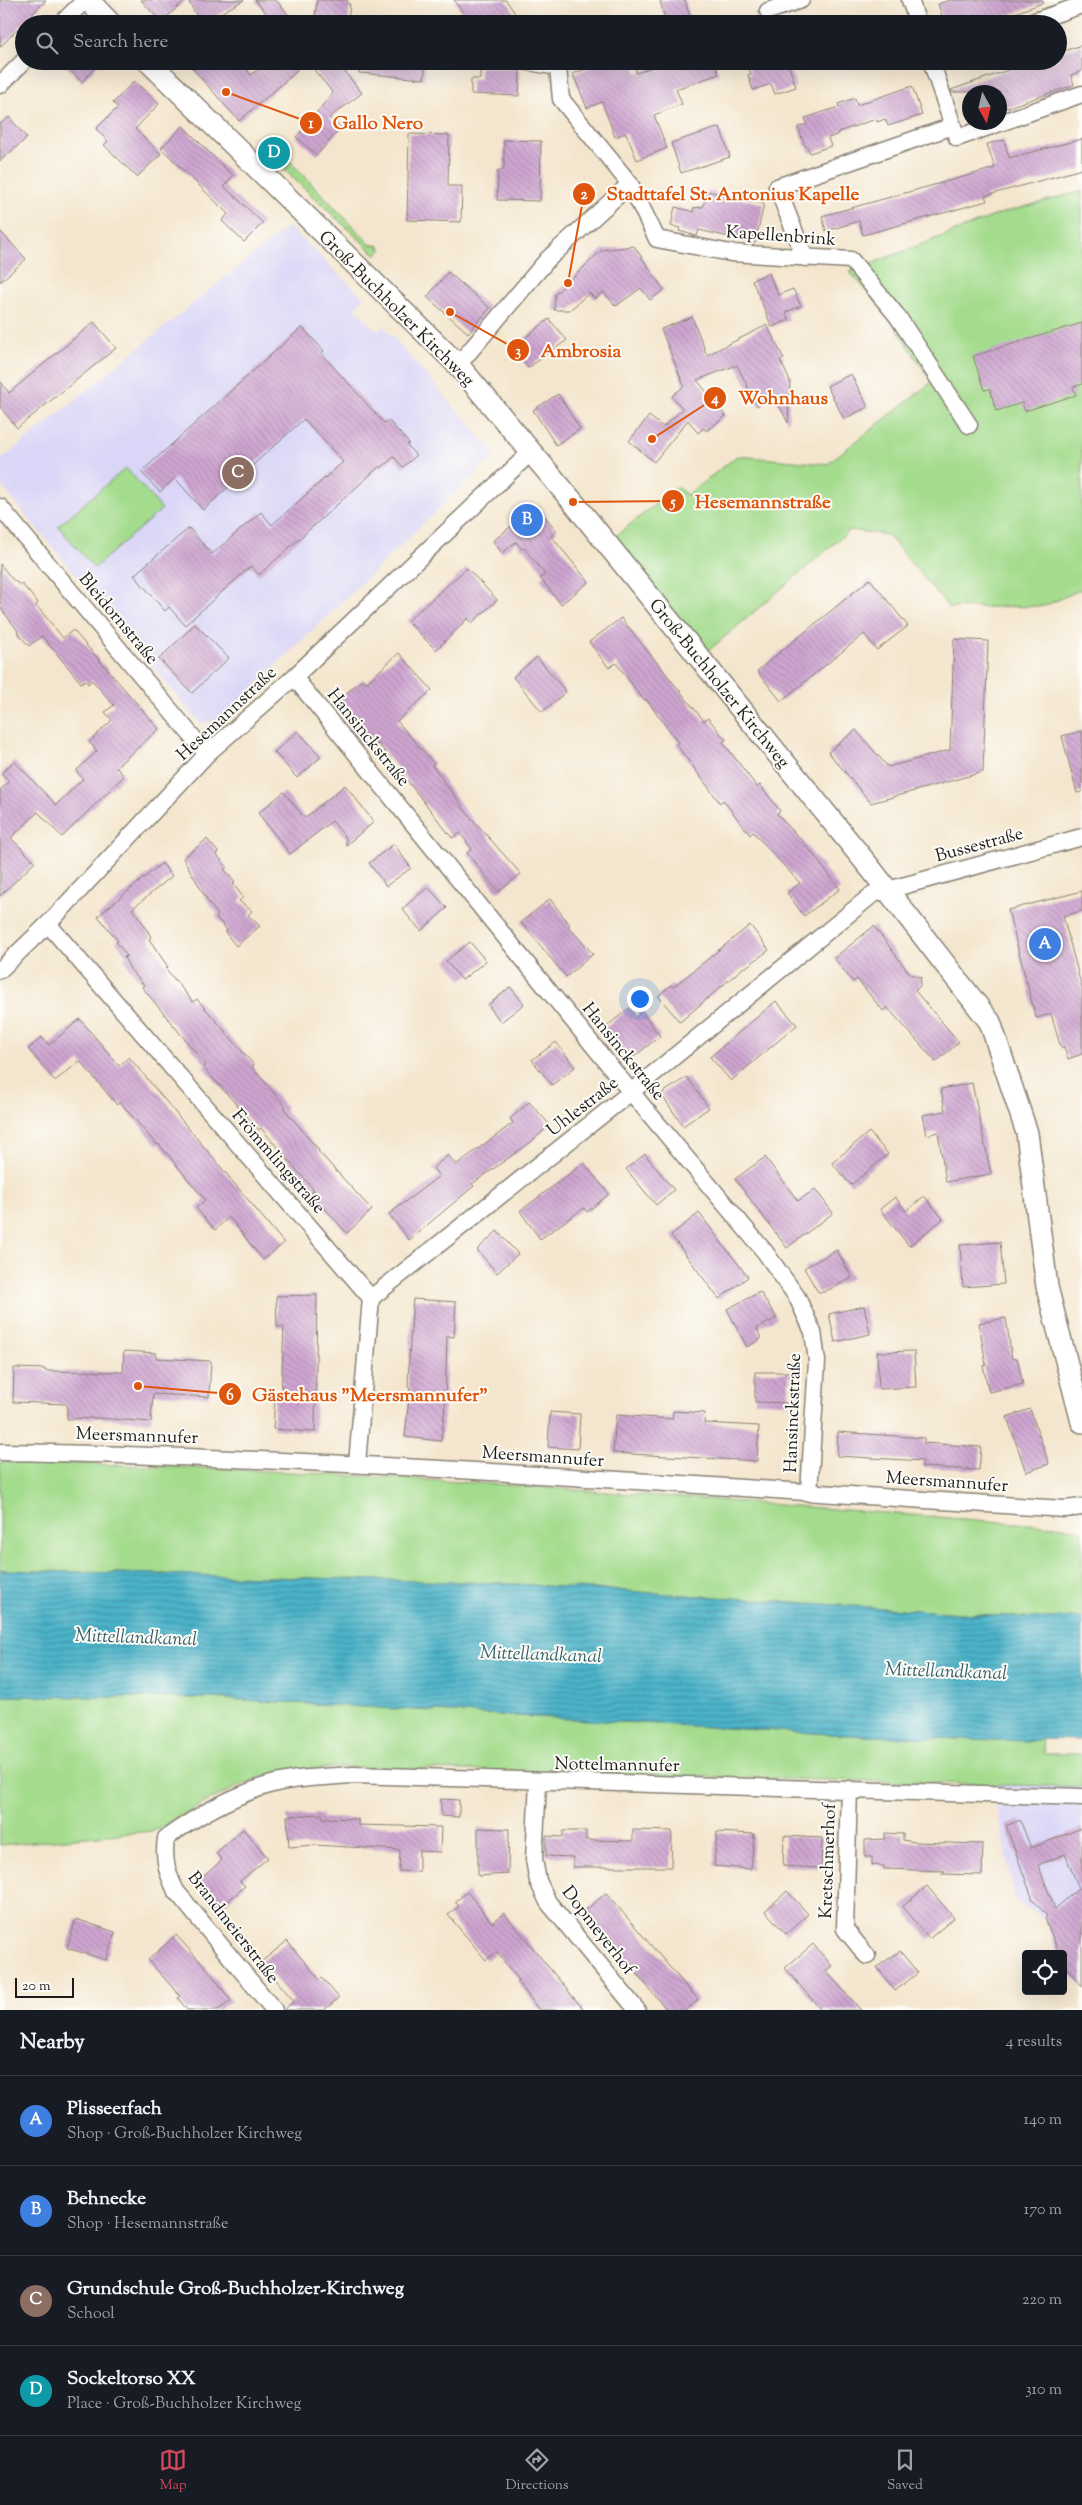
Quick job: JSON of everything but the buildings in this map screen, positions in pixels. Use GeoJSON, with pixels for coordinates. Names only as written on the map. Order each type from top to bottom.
{"type":"FeatureCollection","features":[{"type":"Feature","properties":{"kind":"street"},"geometry":{"type":"LineString","coordinates":[[70,15],[86,0],[102,15]]}},
{"type":"Feature","properties":{"kind":"street"},"geometry":{"type":"LineString","coordinates":[[768,11],[801,0]]}},
{"type":"Feature","properties":{"kind":"street"},"geometry":{"type":"LineString","coordinates":[[910,0],[915,15]]}},
{"type":"Feature","properties":{"kind":"street"},"geometry":{"type":"LineString","coordinates":[[1053,15],[1082,5]]}},
{"type":"Feature","properties":{"kind":"street"},"geometry":{"type":"LineString","coordinates":[[0,85],[15,70]]}},
{"type":"Feature","properties":{"kind":"street","name":"Groß-Buchholzer Kirchweg"},"geometry":{"type":"LineString","coordinates":[[157,70],[458,365],[887,890],[990,1022],[1027,1133],[1046,1287],[1082,1422]]}},
{"type":"Feature","properties":{"kind":"street","name":"Kapellenbrink"},"geometry":{"type":"LineString","coordinates":[[558,70],[561,99],[630,184],[657,239],[731,253],[851,260],[898,317],[969,425]]}},
{"type":"Feature","properties":{"kind":"street"},"geometry":{"type":"LineString","coordinates":[[934,70],[957,138],[1082,94]]}},
{"type":"Feature","properties":{"kind":"street"},"geometry":{"type":"LineString","coordinates":[[805,258],[777,187],[953,126]]}},
{"type":"Feature","properties":{"kind":"street"},"geometry":{"type":"LineString","coordinates":[[458,365],[548,259],[630,184]]}},
{"type":"Feature","properties":{"kind":"street","name":"Hesemannstraße"},"geometry":{"type":"LineString","coordinates":[[0,970],[48,924],[207,754],[294,677],[531,452]]}},
{"type":"Feature","properties":{"kind":"street","name":"Bleidornstraße"},"geometry":{"type":"LineString","coordinates":[[0,508],[207,754]]}},
{"type":"Feature","properties":{"kind":"street","name":"Hansinckstraße"},"geometry":{"type":"LineString","coordinates":[[294,677],[631,1092],[764,1252],[797,1296],[813,1332],[817,1361],[809,1493]]}},
{"type":"Feature","properties":{"kind":"street","name":"Bussestraße"},"geometry":{"type":"LineString","coordinates":[[887,890],[1082,837]]}},
{"type":"Feature","properties":{"kind":"street","name":"Uhlestraße"},"geometry":{"type":"LineString","coordinates":[[370,1298],[631,1092],[873,894],[887,890]]}},
{"type":"Feature","properties":{"kind":"street","name":"Frömmlingstraße"},"geometry":{"type":"LineString","coordinates":[[48,924],[370,1298]]}},
{"type":"Feature","properties":{"kind":"street"},"geometry":{"type":"LineString","coordinates":[[357,1464],[370,1298]]}},
{"type":"Feature","properties":{"kind":"street","name":"Meersmannufer"},"geometry":{"type":"LineString","coordinates":[[0,1452],[155,1455],[357,1464],[1065,1509],[1082,1506]]}},
{"type":"Feature","properties":{"kind":"street","name":"Nottelmannufer"},"geometry":{"type":"LineString","coordinates":[[166,1838],[200,1814],[272,1784],[304,1778],[353,1775],[538,1782],[849,1789],[1082,1798]]}},
{"type":"Feature","properties":{"kind":"street","name":"Dopmeyerhof"},"geometry":{"type":"LineString","coordinates":[[538,1782],[534,1860],[538,1881],[548,1902],[637,2010]]}},
{"type":"Feature","properties":{"kind":"street","name":"Kretschmerhof"},"geometry":{"type":"LineString","coordinates":[[849,1789],[845,1929],[867,1956]]}},
{"type":"Feature","properties":{"kind":"street","name":"Brandmeierstraße"},"geometry":{"type":"LineString","coordinates":[[166,1838],[164,1856],[167,1873],[176,1891],[274,2010]]}},
{"type":"Feature","properties":{"kind":"shaded area"},"geometry":{"type":"Polygon","coordinates":[[[288,226],[364,298],[355,308],[377,331],[383,326],[496,454],[218,721],[200,723],[0,484],[0,461],[288,226]]]}},
{"type":"Feature","properties":{"kind":"shaded area"},"geometry":{"type":"Polygon","coordinates":[[[993,1785],[1082,1787],[1082,1987],[1067,1970],[1067,1950],[1056,1950],[1044,1918],[1015,1901],[993,1785]]]}},
{"type":"Feature","properties":{"kind":"green space"},"geometry":{"type":"Polygon","coordinates":[[[279,150],[371,245],[378,245],[382,249],[376,255],[269,156],[279,150]]]}},
{"type":"Feature","properties":{"kind":"green space"},"geometry":{"type":"Polygon","coordinates":[[[1082,191],[1082,589],[1044,606],[949,608],[888,535],[850,530],[707,652],[612,539],[677,487],[687,495],[737,456],[827,464],[932,382],[888,316],[850,272],[1002,213],[1082,191]]]}},
{"type":"Feature","properties":{"kind":"green space"},"geometry":{"type":"Polygon","coordinates":[[[126,468],[162,509],[94,568],[58,526],[126,468]]]}},
{"type":"Feature","properties":{"kind":"green space"},"geometry":{"type":"Polygon","coordinates":[[[0,1462],[264,1471],[528,1486],[1056,1526],[1082,1530],[1082,1618],[1037,1618],[500,1583],[0,1570],[0,1462]]]}},
{"type":"Feature","properties":{"kind":"green space"},"geometry":{"type":"Polygon","coordinates":[[[0,1696],[208,1698],[866,1736],[1030,1741],[1042,1739],[1044,1754],[1082,1754],[1082,1787],[354,1767],[322,1768],[280,1773],[254,1780],[210,1800],[168,1825],[153,1831],[0,1845],[0,1696]]]}},
{"type":"Feature","properties":{"kind":"water","name":"Mittellandkanal"},"geometry":{"type":"Polygon","coordinates":[[[0,1570],[500,1583],[1037,1618],[1082,1618],[1082,1740],[1042,1739],[1030,1741],[866,1736],[208,1698],[0,1696],[0,1570]]]}},
{"type":"Feature","properties":{"kind":"place","name":"Gallo Nero"},"geometry":{"type":"Point","coordinates":[226,92]}},
{"type":"Feature","properties":{"kind":"place","name":"Sockeltorso XX"},"geometry":{"type":"Point","coordinates":[274,153]}},
{"type":"Feature","properties":{"kind":"place","name":"Stadttafel St. Antonius Kapelle"},"geometry":{"type":"Point","coordinates":[568,283]}},
{"type":"Feature","properties":{"kind":"place","name":"Ambrosia"},"geometry":{"type":"Point","coordinates":[450,312]}},
{"type":"Feature","properties":{"kind":"place","name":"Wohnhaus"},"geometry":{"type":"Point","coordinates":[652,439]}},
{"type":"Feature","properties":{"kind":"place","name":"Grundschule Groß-Buchholzer-Kirchweg"},"geometry":{"type":"Point","coordinates":[238,473]}},
{"type":"Feature","properties":{"kind":"place","name":"Hesemannstraße"},"geometry":{"type":"Point","coordinates":[573,502]}},
{"type":"Feature","properties":{"kind":"place","name":"Behnecke"},"geometry":{"type":"Point","coordinates":[527,520]}},
{"type":"Feature","properties":{"kind":"place","name":"Plissee1fach"},"geometry":{"type":"Point","coordinates":[1045,944]}},
{"type":"Feature","properties":{"kind":"place","name":"Gästehaus \"Meersmannufer\""},"geometry":{"type":"Point","coordinates":[138,1386]}}]}
